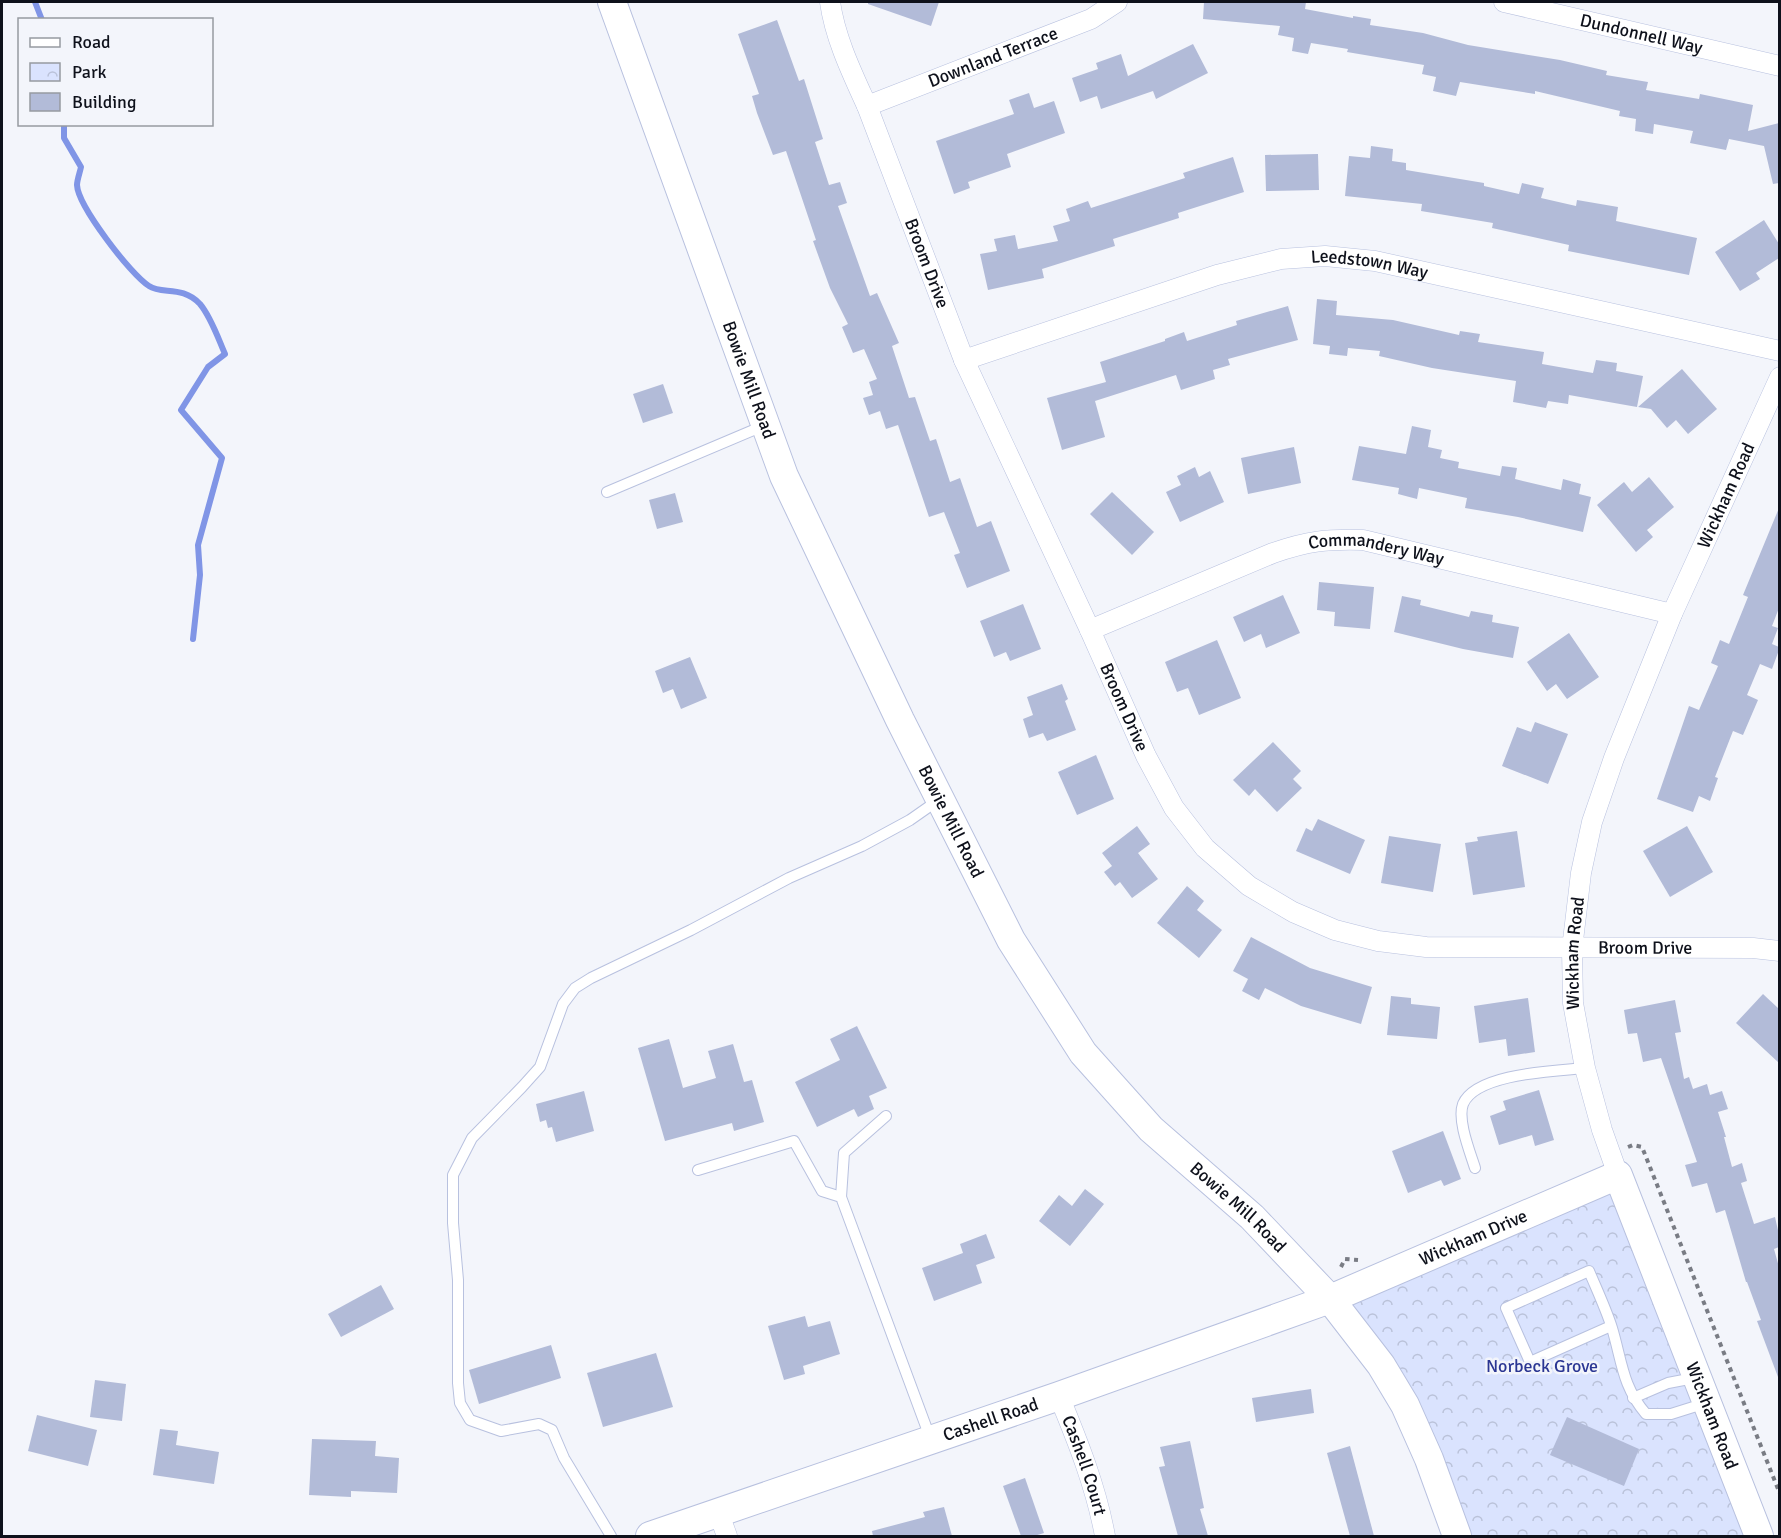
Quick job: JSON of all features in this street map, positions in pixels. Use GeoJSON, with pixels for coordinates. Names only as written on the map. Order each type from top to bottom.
{"type":"FeatureCollection","features":[{"type":"Feature","properties":{"kind":"street","name":"Bowie Mill Road"},"geometry":{"type":"LineString","coordinates":[[612,2],[784,476],[900,720],[1011,940],[1083,1053],[1151,1129],[1252,1217],[1330,1299],[1381,1365],[1405,1405],[1429,1459],[1457,1536]]}},
{"type":"Feature","properties":{"kind":"street","name":"Broom Drive"},"geometry":{"type":"LineString","coordinates":[[830,2],[832,16],[850,68],[867,106],[964,360],[1146,756],[1174,808],[1205,848],[1249,886],[1293,912],[1335,930],[1378,941],[1426,947],[1753,948],[1779,951]]}},
{"type":"Feature","properties":{"kind":"street","name":"Downland Terrace"},"geometry":{"type":"LineString","coordinates":[[867,106],[1091,19],[1117,2]]}},
{"type":"Feature","properties":{"kind":"street","name":"Dundonnell Way"},"geometry":{"type":"LineString","coordinates":[[1504,2],[1779,66]]}},
{"type":"Feature","properties":{"kind":"street","name":"Leedstown Way"},"geometry":{"type":"LineString","coordinates":[[964,360],[1217,275],[1281,259],[1325,256],[1375,261],[1779,351]]}},
{"type":"Feature","properties":{"kind":"street","name":"Wickham Road"},"geometry":{"type":"LineString","coordinates":[[1758,1536],[1602,1130],[1585,1068],[1573,1003],[1572,949],[1581,873],[1592,822],[1614,758],[1672,614],[1779,377]]}},
{"type":"Feature","properties":{"kind":"street","name":"Commandery Way"},"geometry":{"type":"LineString","coordinates":[[1090,630],[1273,553],[1304,543],[1331,539],[1364,540],[1672,614]]}},
{"type":"Feature","properties":{"kind":"street","name":"Wickham Drive"},"geometry":{"type":"LineString","coordinates":[[1330,1299],[1618,1175]]}},
{"type":"Feature","properties":{"kind":"street"},"geometry":{"type":"LineString","coordinates":[[1563,1198],[1593,1199],[1611,1205],[1637,1224]]}},
{"type":"Feature","properties":{"kind":"street","name":"Cashell Road"},"geometry":{"type":"LineString","coordinates":[[650,1536],[723,1525],[931,1440],[1330,1299]]}},
{"type":"Feature","properties":{"kind":"street","name":"Cashell Court"},"geometry":{"type":"LineString","coordinates":[[1059,1396],[1087,1466],[1105,1536]]}},
{"type":"Feature","properties":{"kind":"lane"},"geometry":{"type":"LineString","coordinates":[[607,492],[766,425]]}},
{"type":"Feature","properties":{"kind":"lane"},"geometry":{"type":"LineString","coordinates":[[611,1536],[564,1458],[552,1430],[539,1424],[501,1431],[470,1420],[460,1403],[453,1175],[472,1138],[540,1066],[563,1004],[575,988],[789,878],[862,846],[910,820],[940,799]]}},
{"type":"Feature","properties":{"kind":"lane"},"geometry":{"type":"LineString","coordinates":[[1475,1168],[1462,1121],[1463,1104],[1477,1089],[1494,1081],[1527,1074],[1585,1068]]}},
{"type":"Feature","properties":{"kind":"lane"},"geometry":{"type":"LineString","coordinates":[[886,1116],[844,1153],[841,1197],[931,1440]]}},
{"type":"Feature","properties":{"kind":"lane"},"geometry":{"type":"LineString","coordinates":[[698,1170],[794,1142],[822,1191],[841,1197]]}},
{"type":"Feature","properties":{"kind":"lane"},"geometry":{"type":"LineString","coordinates":[[1611,1326],[1530,1362],[1506,1308],[1589,1271],[1611,1326],[1632,1398],[1646,1414],[1671,1414],[1703,1390]]}},
{"type":"Feature","properties":{"kind":"lane"},"geometry":{"type":"LineString","coordinates":[[1632,1398],[1668,1383],[1703,1390]]}},
{"type":"Feature","properties":{"kind":"green space","name":"Norbeck Grove"},"geometry":{"type":"Polygon","coordinates":[[[1618,1175],[1759,1536],[1457,1536],[1429,1459],[1330,1299],[1618,1175]]]}},
{"type":"Feature","properties":{"kind":"building"},"geometry":{"type":"Polygon","coordinates":[[[868,2],[939,2],[931,26],[868,4],[868,2]]]}},
{"type":"Feature","properties":{"kind":"building"},"geometry":{"type":"Polygon","coordinates":[[[1204,2],[1306,2],[1305,9],[1371,19],[1370,25],[1423,33],[1468,45],[1560,60],[1607,71],[1606,75],[1648,82],[1646,90],[1699,99],[1700,94],[1753,105],[1748,131],[1779,123],[1779,183],[1773,184],[1764,146],[1729,139],[1726,150],[1690,143],[1693,131],[1654,124],[1653,134],[1635,131],[1636,119],[1619,116],[1620,111],[1535,91],[1535,94],[1460,82],[1456,96],[1433,91],[1436,77],[1422,74],[1424,65],[1347,52],[1348,49],[1311,43],[1308,54],[1292,51],[1294,38],[1278,35],[1280,26],[1203,19],[1204,2]]]}},
{"type":"Feature","properties":{"kind":"building"},"geometry":{"type":"Polygon","coordinates":[[[777,20],[799,81],[804,79],[823,139],[815,142],[829,185],[840,182],[847,203],[838,206],[870,296],[877,293],[899,343],[892,346],[909,398],[915,397],[930,441],[936,439],[950,482],[960,478],[977,527],[991,521],[1010,571],[967,588],[954,555],[960,553],[944,512],[929,517],[898,425],[886,429],[880,411],[869,415],[863,398],[873,395],[869,382],[877,379],[864,349],[853,353],[842,327],[848,324],[830,288],[813,241],[816,240],[786,151],[773,155],[757,113],[752,96],[759,94],[738,34],[777,20]]]}},
{"type":"Feature","properties":{"kind":"building"},"geometry":{"type":"Polygon","coordinates":[[[1193,44],[1208,73],[1156,99],[1153,91],[1101,109],[1097,96],[1080,102],[1072,78],[1098,69],[1096,63],[1121,54],[1128,76],[1193,44]]]}},
{"type":"Feature","properties":{"kind":"building"},"geometry":{"type":"Polygon","coordinates":[[[1029,93],[1034,108],[1054,101],[1065,133],[1007,154],[1011,167],[968,182],[970,188],[954,194],[936,141],[1014,114],[1009,100],[1029,93]]]}},
{"type":"Feature","properties":{"kind":"building"},"geometry":{"type":"Polygon","coordinates":[[[1371,146],[1393,149],[1392,161],[1406,163],[1406,170],[1484,183],[1484,186],[1519,194],[1522,183],[1544,188],[1541,198],[1576,206],[1577,200],[1618,207],[1616,221],[1697,238],[1689,275],[1568,251],[1569,245],[1492,228],[1493,223],[1421,211],[1422,204],[1345,196],[1349,156],[1370,158],[1371,146]]]}},
{"type":"Feature","properties":{"kind":"building"},"geometry":{"type":"Polygon","coordinates":[[[1318,154],[1319,190],[1266,191],[1265,155],[1318,154]]]}},
{"type":"Feature","properties":{"kind":"building"},"geometry":{"type":"Polygon","coordinates":[[[1233,157],[1244,192],[1178,213],[1179,218],[1113,239],[1115,246],[1042,269],[1044,278],[988,290],[980,254],[997,251],[994,239],[1015,235],[1018,249],[1058,241],[1053,226],[1070,221],[1066,209],[1088,201],[1091,208],[1185,178],[1183,173],[1233,157]]]}},
{"type":"Feature","properties":{"kind":"building"},"geometry":{"type":"Polygon","coordinates":[[[1764,220],[1779,244],[1779,258],[1756,273],[1760,279],[1740,291],[1715,252],[1764,220]]]}},
{"type":"Feature","properties":{"kind":"building"},"geometry":{"type":"Polygon","coordinates":[[[1317,299],[1337,301],[1336,315],[1393,320],[1459,335],[1460,331],[1480,334],[1478,342],[1544,352],[1542,364],[1593,373],[1596,360],[1617,363],[1616,371],[1643,376],[1637,407],[1569,395],[1568,404],[1548,401],[1546,408],[1513,402],[1516,381],[1432,368],[1379,356],[1380,351],[1348,348],[1347,356],[1329,354],[1330,346],[1313,344],[1317,299]]]}},
{"type":"Feature","properties":{"kind":"building"},"geometry":{"type":"Polygon","coordinates":[[[1288,306],[1298,340],[1228,359],[1230,365],[1213,370],[1215,379],[1181,390],[1176,375],[1095,401],[1105,437],[1062,450],[1047,398],[1106,382],[1100,362],[1165,341],[1165,339],[1184,332],[1187,341],[1237,325],[1236,321],[1288,306]]]}},
{"type":"Feature","properties":{"kind":"building"},"geometry":{"type":"Polygon","coordinates":[[[1682,369],[1717,409],[1688,434],[1676,420],[1667,428],[1651,409],[1638,407],[1682,369]]]}},
{"type":"Feature","properties":{"kind":"building"},"geometry":{"type":"Polygon","coordinates":[[[663,384],[673,413],[643,423],[633,394],[663,384]]]}},
{"type":"Feature","properties":{"kind":"building"},"geometry":{"type":"Polygon","coordinates":[[[1412,426],[1431,430],[1428,447],[1442,450],[1440,458],[1459,462],[1458,468],[1500,476],[1502,466],[1517,468],[1515,479],[1561,490],[1563,479],[1581,484],[1579,494],[1591,497],[1583,532],[1465,508],[1467,498],[1419,488],[1417,499],[1398,494],[1399,488],[1352,480],[1359,446],[1406,454],[1412,426]]]}},
{"type":"Feature","properties":{"kind":"building"},"geometry":{"type":"Polygon","coordinates":[[[1294,447],[1301,483],[1248,494],[1241,458],[1294,447]]]}},
{"type":"Feature","properties":{"kind":"building"},"geometry":{"type":"Polygon","coordinates":[[[1195,467],[1199,477],[1210,471],[1224,502],[1180,522],[1166,492],[1181,485],[1177,476],[1195,467]]]}},
{"type":"Feature","properties":{"kind":"building"},"geometry":{"type":"Polygon","coordinates":[[[1649,477],[1674,507],[1647,530],[1653,537],[1636,552],[1597,505],[1624,482],[1632,492],[1649,477]]]}},
{"type":"Feature","properties":{"kind":"building"},"geometry":{"type":"Polygon","coordinates":[[[1112,492],[1154,532],[1132,555],[1090,514],[1112,492]]]}},
{"type":"Feature","properties":{"kind":"building"},"geometry":{"type":"Polygon","coordinates":[[[675,493],[683,522],[657,529],[649,500],[675,493]]]}},
{"type":"Feature","properties":{"kind":"building"},"geometry":{"type":"Polygon","coordinates":[[[1779,508],[1779,608],[1772,626],[1778,628],[1772,644],[1779,647],[1779,650],[1772,669],[1760,664],[1747,695],[1758,700],[1743,735],[1733,731],[1715,777],[1718,778],[1710,801],[1699,796],[1693,812],[1657,799],[1689,706],[1699,710],[1718,666],[1711,663],[1720,640],[1729,644],[1748,597],[1743,595],[1779,508]]]}},
{"type":"Feature","properties":{"kind":"building"},"geometry":{"type":"Polygon","coordinates":[[[1319,582],[1374,587],[1370,629],[1334,626],[1335,612],[1317,610],[1319,582]]]}},
{"type":"Feature","properties":{"kind":"building"},"geometry":{"type":"Polygon","coordinates":[[[1283,595],[1300,633],[1266,648],[1261,634],[1244,642],[1233,617],[1283,595]]]}},
{"type":"Feature","properties":{"kind":"building"},"geometry":{"type":"Polygon","coordinates":[[[1402,596],[1421,600],[1420,605],[1469,617],[1471,611],[1493,615],[1492,622],[1519,627],[1513,658],[1463,649],[1394,632],[1402,596]]]}},
{"type":"Feature","properties":{"kind":"building"},"geometry":{"type":"Polygon","coordinates":[[[1023,604],[1041,649],[1010,661],[1006,652],[994,657],[980,621],[1023,604]]]}},
{"type":"Feature","properties":{"kind":"building"},"geometry":{"type":"Polygon","coordinates":[[[1569,633],[1599,677],[1567,699],[1556,684],[1547,691],[1527,662],[1569,633]]]}},
{"type":"Feature","properties":{"kind":"building"},"geometry":{"type":"Polygon","coordinates":[[[1217,640],[1241,698],[1199,715],[1188,688],[1177,692],[1165,662],[1217,640]]]}},
{"type":"Feature","properties":{"kind":"building"},"geometry":{"type":"Polygon","coordinates":[[[690,657],[707,698],[681,709],[673,689],[663,693],[655,671],[690,657]]]}},
{"type":"Feature","properties":{"kind":"building"},"geometry":{"type":"Polygon","coordinates":[[[1062,684],[1068,699],[1065,701],[1076,730],[1047,741],[1043,733],[1029,738],[1023,719],[1033,715],[1027,697],[1062,684]]]}},
{"type":"Feature","properties":{"kind":"building"},"geometry":{"type":"Polygon","coordinates":[[[1535,722],[1568,734],[1548,784],[1502,766],[1517,727],[1531,732],[1535,722]]]}},
{"type":"Feature","properties":{"kind":"building"},"geometry":{"type":"Polygon","coordinates":[[[1273,742],[1301,771],[1293,779],[1302,788],[1277,812],[1255,789],[1249,796],[1233,780],[1273,742]]]}},
{"type":"Feature","properties":{"kind":"building"},"geometry":{"type":"Polygon","coordinates":[[[1096,755],[1114,799],[1077,815],[1058,772],[1096,755]]]}},
{"type":"Feature","properties":{"kind":"building"},"geometry":{"type":"Polygon","coordinates":[[[1318,819],[1365,840],[1350,874],[1296,851],[1306,828],[1312,831],[1318,819]]]}},
{"type":"Feature","properties":{"kind":"building"},"geometry":{"type":"Polygon","coordinates":[[[1137,826],[1150,844],[1138,853],[1158,879],[1132,898],[1120,882],[1115,886],[1104,872],[1112,866],[1102,853],[1137,826]]]}},
{"type":"Feature","properties":{"kind":"building"},"geometry":{"type":"Polygon","coordinates":[[[1687,826],[1713,872],[1670,897],[1643,851],[1687,826]]]}},
{"type":"Feature","properties":{"kind":"building"},"geometry":{"type":"Polygon","coordinates":[[[1517,831],[1525,887],[1473,895],[1465,843],[1478,841],[1477,837],[1517,831]]]}},
{"type":"Feature","properties":{"kind":"building"},"geometry":{"type":"Polygon","coordinates":[[[1389,836],[1441,844],[1433,892],[1381,883],[1389,836]]]}},
{"type":"Feature","properties":{"kind":"building"},"geometry":{"type":"Polygon","coordinates":[[[1187,886],[1204,901],[1197,910],[1222,930],[1199,958],[1157,923],[1187,886]]]}},
{"type":"Feature","properties":{"kind":"building"},"geometry":{"type":"Polygon","coordinates":[[[1251,937],[1310,968],[1372,987],[1361,1024],[1301,1006],[1265,988],[1259,1000],[1242,991],[1248,979],[1233,971],[1251,937]]]}},
{"type":"Feature","properties":{"kind":"building"},"geometry":{"type":"Polygon","coordinates":[[[1763,994],[1779,1009],[1779,1063],[1736,1023],[1763,994]]]}},
{"type":"Feature","properties":{"kind":"building"},"geometry":{"type":"Polygon","coordinates":[[[1391,996],[1411,998],[1411,1004],[1440,1007],[1437,1039],[1387,1035],[1391,996]]]}},
{"type":"Feature","properties":{"kind":"building"},"geometry":{"type":"Polygon","coordinates":[[[1528,998],[1535,1052],[1508,1056],[1506,1039],[1479,1043],[1474,1006],[1528,998]]]}},
{"type":"Feature","properties":{"kind":"building"},"geometry":{"type":"Polygon","coordinates":[[[1675,1000],[1681,1032],[1675,1033],[1684,1079],[1689,1077],[1693,1089],[1707,1084],[1710,1095],[1722,1091],[1728,1109],[1718,1112],[1726,1137],[1724,1137],[1732,1167],[1742,1163],[1747,1181],[1741,1183],[1754,1224],[1775,1217],[1779,1235],[1779,1247],[1774,1249],[1779,1267],[1779,1377],[1757,1321],[1761,1320],[1746,1282],[1725,1210],[1716,1213],[1707,1183],[1692,1187],[1685,1165],[1697,1162],[1661,1058],[1643,1062],[1637,1033],[1628,1034],[1624,1010],[1675,1000]]]}},
{"type":"Feature","properties":{"kind":"building"},"geometry":{"type":"Polygon","coordinates":[[[857,1026],[887,1088],[869,1096],[874,1109],[858,1117],[854,1109],[817,1127],[795,1082],[840,1060],[830,1039],[857,1026]]]}},
{"type":"Feature","properties":{"kind":"building"},"geometry":{"type":"Polygon","coordinates":[[[669,1039],[683,1088],[716,1078],[708,1051],[733,1044],[744,1082],[752,1080],[764,1122],[734,1131],[732,1123],[665,1141],[638,1048],[669,1039]]]}},
{"type":"Feature","properties":{"kind":"building"},"geometry":{"type":"Polygon","coordinates":[[[1539,1090],[1554,1140],[1535,1146],[1532,1135],[1499,1145],[1490,1116],[1506,1110],[1503,1101],[1539,1090]]]}},
{"type":"Feature","properties":{"kind":"building"},"geometry":{"type":"Polygon","coordinates":[[[584,1091],[594,1131],[556,1142],[552,1127],[548,1128],[546,1120],[540,1122],[536,1104],[584,1091]]]}},
{"type":"Feature","properties":{"kind":"building"},"geometry":{"type":"Polygon","coordinates":[[[1443,1131],[1461,1179],[1444,1186],[1441,1180],[1408,1193],[1392,1151],[1443,1131]]]}},
{"type":"Feature","properties":{"kind":"building"},"geometry":{"type":"Polygon","coordinates":[[[1085,1189],[1104,1204],[1070,1246],[1039,1221],[1059,1195],[1072,1206],[1085,1189]]]}},
{"type":"Feature","properties":{"kind":"building"},"geometry":{"type":"Polygon","coordinates":[[[986,1234],[995,1258],[976,1265],[982,1283],[934,1301],[922,1268],[963,1253],[960,1244],[986,1234]]]}},
{"type":"Feature","properties":{"kind":"building"},"geometry":{"type":"Polygon","coordinates":[[[381,1285],[394,1309],[341,1337],[328,1314],[381,1285]]]}},
{"type":"Feature","properties":{"kind":"building"},"geometry":{"type":"Polygon","coordinates":[[[805,1316],[808,1327],[830,1321],[840,1354],[803,1366],[805,1374],[784,1380],[768,1326],[805,1316]]]}},
{"type":"Feature","properties":{"kind":"building"},"geometry":{"type":"Polygon","coordinates":[[[551,1345],[561,1378],[479,1404],[469,1370],[551,1345]]]}},
{"type":"Feature","properties":{"kind":"building"},"geometry":{"type":"Polygon","coordinates":[[[656,1353],[673,1407],[603,1427],[587,1373],[656,1353]]]}},
{"type":"Feature","properties":{"kind":"building"},"geometry":{"type":"Polygon","coordinates":[[[95,1380],[126,1384],[122,1421],[90,1417],[95,1380]]]}},
{"type":"Feature","properties":{"kind":"building"},"geometry":{"type":"Polygon","coordinates":[[[1311,1389],[1314,1413],[1256,1422],[1252,1398],[1311,1389]]]}},
{"type":"Feature","properties":{"kind":"building"},"geometry":{"type":"Polygon","coordinates":[[[37,1415],[97,1430],[88,1466],[28,1451],[37,1415]]]}},
{"type":"Feature","properties":{"kind":"building"},"geometry":{"type":"Polygon","coordinates":[[[1567,1417],[1639,1449],[1624,1486],[1550,1455],[1567,1417]]]}},
{"type":"Feature","properties":{"kind":"building"},"geometry":{"type":"Polygon","coordinates":[[[160,1429],[178,1431],[176,1445],[219,1452],[214,1484],[153,1475],[160,1429]]]}},
{"type":"Feature","properties":{"kind":"building"},"geometry":{"type":"Polygon","coordinates":[[[312,1439],[376,1441],[375,1456],[399,1458],[397,1493],[351,1491],[351,1497],[309,1495],[312,1439]]]}},
{"type":"Feature","properties":{"kind":"building"},"geometry":{"type":"Polygon","coordinates":[[[1190,1441],[1204,1508],[1200,1509],[1208,1536],[1178,1536],[1159,1467],[1165,1466],[1160,1447],[1190,1441]]]}},
{"type":"Feature","properties":{"kind":"building"},"geometry":{"type":"Polygon","coordinates":[[[1350,1446],[1374,1536],[1350,1536],[1327,1453],[1350,1446]]]}},
{"type":"Feature","properties":{"kind":"building"},"geometry":{"type":"Polygon","coordinates":[[[1025,1478],[1044,1533],[1034,1536],[1021,1536],[1003,1486],[1025,1478]]]}},
{"type":"Feature","properties":{"kind":"building"},"geometry":{"type":"Polygon","coordinates":[[[944,1507],[952,1536],[873,1536],[872,1531],[925,1517],[923,1512],[944,1507]]]}},
{"type":"Feature","properties":{"kind":"waterway"},"geometry":{"type":"LineString","coordinates":[[35,2],[41,18]]}},
{"type":"Feature","properties":{"kind":"waterway"},"geometry":{"type":"LineString","coordinates":[[64,126],[64,138],[81,167],[77,185],[80,195],[95,223],[130,269],[149,286],[154,289],[186,294],[200,304],[211,321],[225,354],[208,367],[181,410],[222,458],[198,545],[200,575],[193,639]]}}]}
